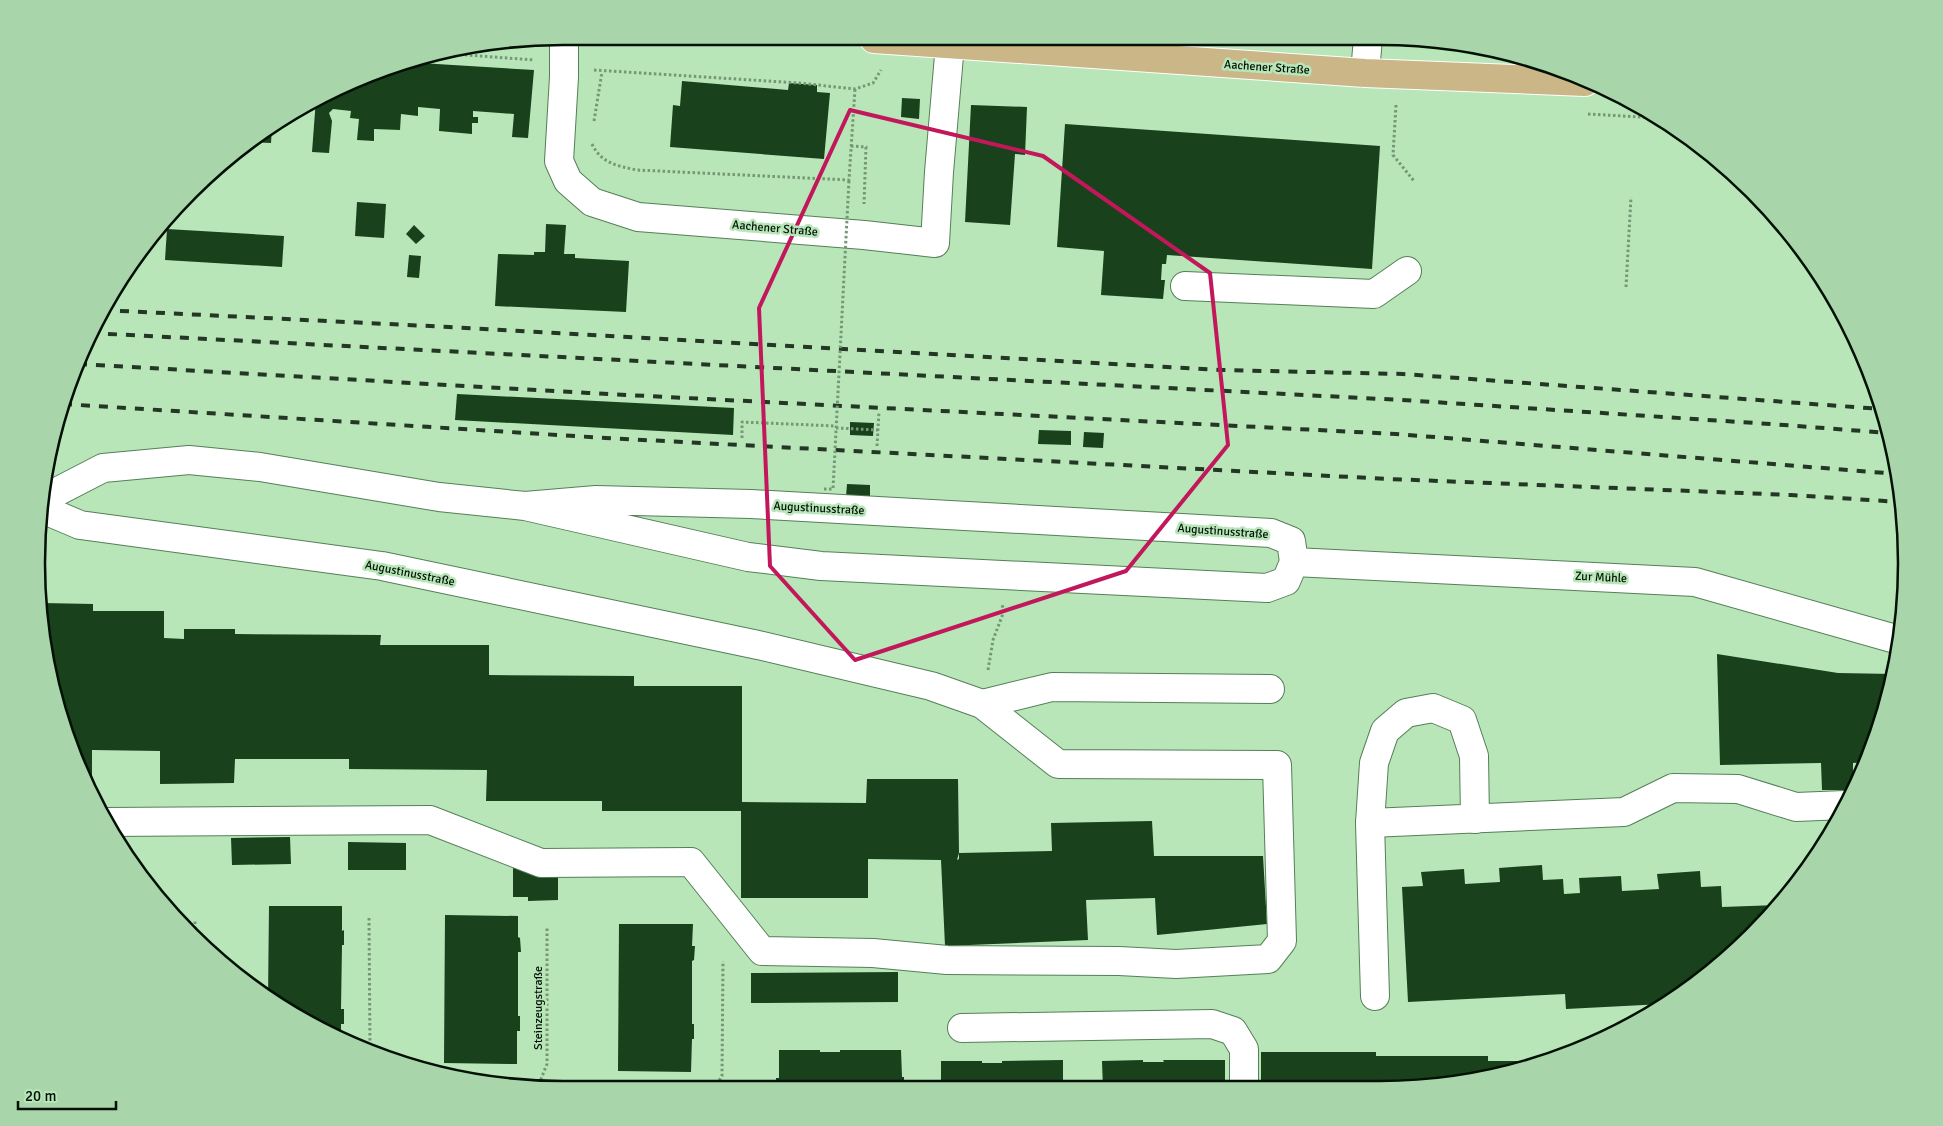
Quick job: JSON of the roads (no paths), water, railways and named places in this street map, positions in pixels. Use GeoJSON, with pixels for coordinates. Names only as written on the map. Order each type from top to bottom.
{"type":"FeatureCollection","features":[{"type":"Feature","properties":{"kind":"main road","name":"Aachener Straße"},"geometry":{"type":"LineString","coordinates":[[964,45],[1365,73],[1571,81]]}},
{"type":"Feature","properties":{"kind":"street","name":"Aachener Straße"},"geometry":{"type":"LineString","coordinates":[[564,52],[559,161],[568,181],[592,202],[638,217],[864,235],[935,243],[950,45]]}},
{"type":"Feature","properties":{"kind":"street"},"geometry":{"type":"LineString","coordinates":[[1365,73],[1367,45]]}},
{"type":"Feature","properties":{"kind":"street"},"geometry":{"type":"LineString","coordinates":[[1185,286],[1374,294],[1407,271]]}},
{"type":"Feature","properties":{"kind":"street","name":"Augustinusstraße"},"geometry":{"type":"LineString","coordinates":[[49,495],[103,468],[189,460],[260,467],[440,497],[525,506],[748,557],[821,566],[1267,588],[1286,581],[1294,562],[1291,541],[1271,533],[751,504],[596,500],[525,506]]}},
{"type":"Feature","properties":{"kind":"street","name":"Augustinusstraße"},"geometry":{"type":"LineString","coordinates":[[48,511],[80,525],[382,566],[768,647],[931,686],[982,704]]}},
{"type":"Feature","properties":{"kind":"street","name":"Zur Mühle"},"geometry":{"type":"LineString","coordinates":[[1294,562],[1696,582],[1893,638]]}},
{"type":"Feature","properties":{"kind":"street"},"geometry":{"type":"LineString","coordinates":[[982,704],[1052,687],[1270,689]]}},
{"type":"Feature","properties":{"kind":"street"},"geometry":{"type":"LineString","coordinates":[[114,822],[430,820],[541,863],[691,862],[762,951],[873,953],[947,960],[1119,961],[1176,964],[1268,959],[1282,941],[1277,764],[1058,764],[982,704]]}},
{"type":"Feature","properties":{"kind":"street"},"geometry":{"type":"LineString","coordinates":[[1375,996],[1370,823],[1374,763],[1385,731],[1406,713],[1433,708],[1462,720],[1474,756],[1475,819]]}},
{"type":"Feature","properties":{"kind":"street"},"geometry":{"type":"LineString","coordinates":[[1370,823],[1624,812],[1673,788],[1738,789],[1796,807],[1837,806]]}},
{"type":"Feature","properties":{"kind":"street"},"geometry":{"type":"LineString","coordinates":[[962,1028],[1212,1024],[1233,1032],[1244,1049],[1244,1081]]}},
{"type":"Feature","properties":{"kind":"railway"},"geometry":{"type":"LineString","coordinates":[[111,310],[449,327],[1221,370],[1403,374],[1874,409]]}},
{"type":"Feature","properties":{"kind":"railway"},"geometry":{"type":"LineString","coordinates":[[98,333],[1402,400],[1881,432]]}},
{"type":"Feature","properties":{"kind":"railway"},"geometry":{"type":"LineString","coordinates":[[84,364],[588,393],[1396,434],[1890,473]]}},
{"type":"Feature","properties":{"kind":"railway"},"geometry":{"type":"LineString","coordinates":[[70,404],[606,438],[1389,479],[1791,495],[1895,502]]}}]}
